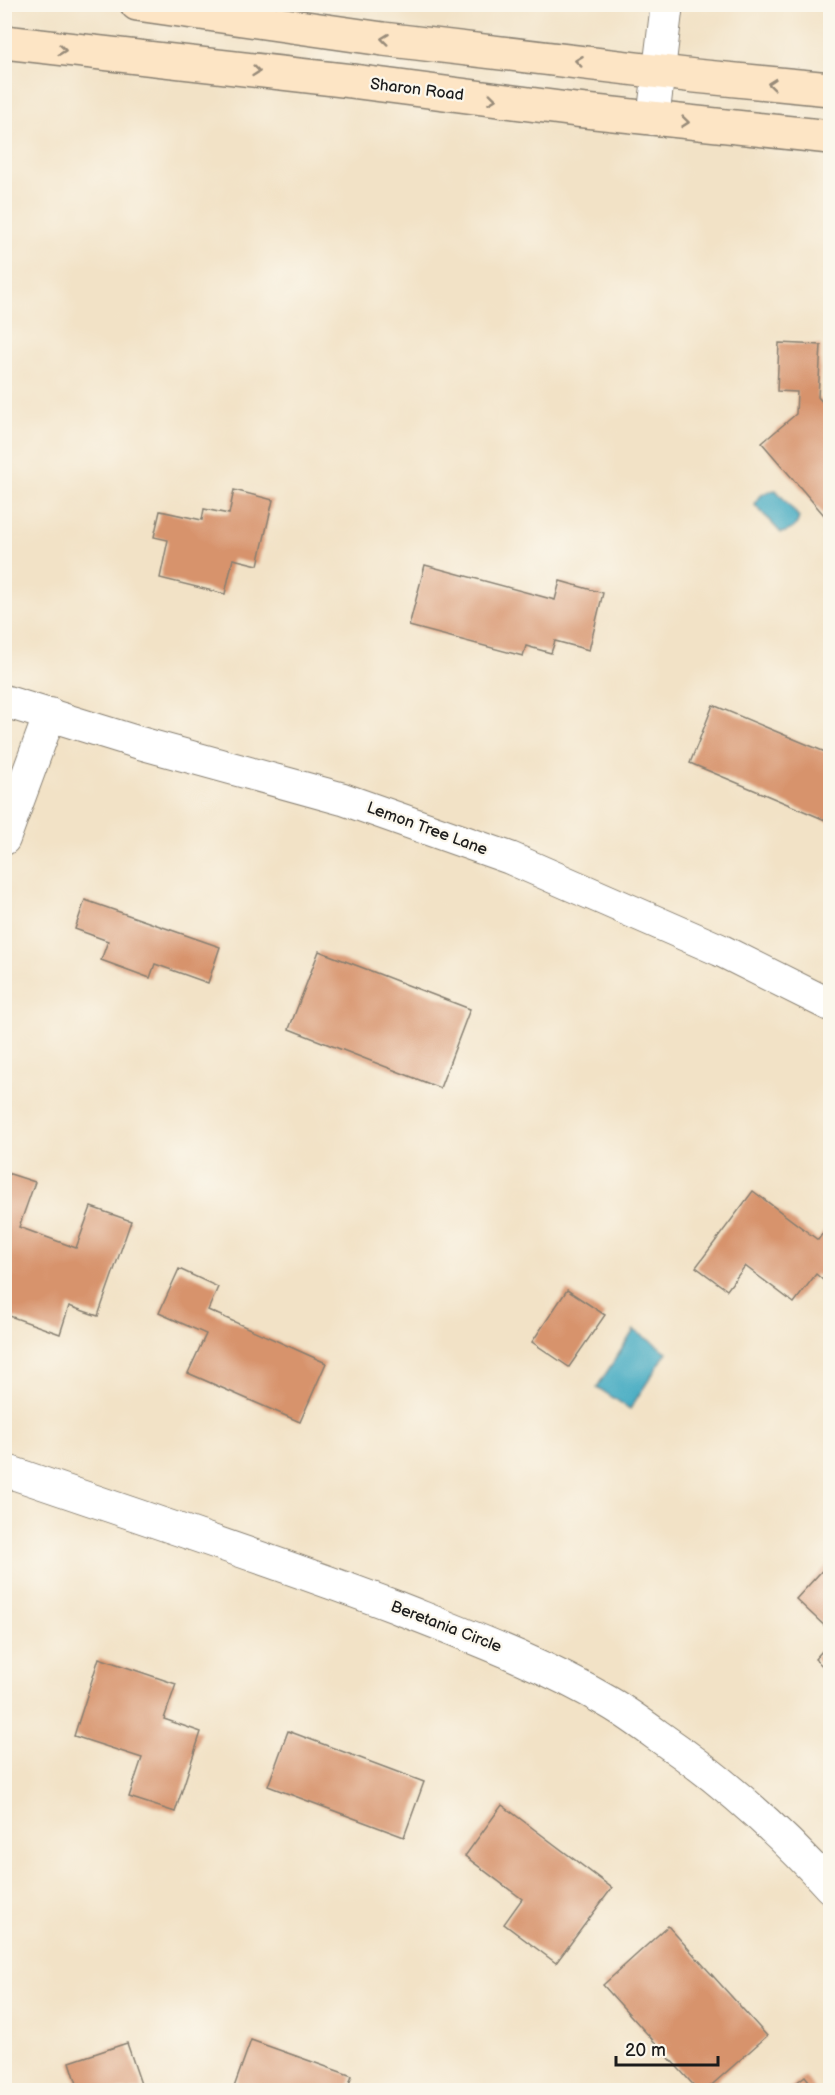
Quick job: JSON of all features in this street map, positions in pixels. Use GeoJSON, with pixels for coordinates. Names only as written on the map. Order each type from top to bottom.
{"type":"FeatureCollection","features":[{"type":"Feature","properties":{"kind":"main road"},"geometry":{"type":"LineString","coordinates":[[137,4],[383,39],[831,89]]}},
{"type":"Feature","properties":{"kind":"main road","name":"Sharon Road"},"geometry":{"type":"LineString","coordinates":[[4,42],[352,81],[653,119],[831,137]]}},
{"type":"Feature","properties":{"kind":"street"},"geometry":{"type":"LineString","coordinates":[[653,119],[667,4]]}},
{"type":"Feature","properties":{"kind":"street","name":"Lemon Tree Lane"},"geometry":{"type":"LineString","coordinates":[[4,701],[140,743],[343,799],[510,858],[720,950],[831,1005]]}},
{"type":"Feature","properties":{"kind":"street"},"geometry":{"type":"LineString","coordinates":[[4,839],[50,714]]}},
{"type":"Feature","properties":{"kind":"street","name":"Beretania Circle"},"geometry":{"type":"LineString","coordinates":[[4,1470],[334,1584],[497,1647],[576,1684],[613,1705],[696,1761],[761,1815],[795,1847],[831,1887]]}},
{"type":"Feature","properties":{"kind":"water"},"geometry":{"type":"Polygon","coordinates":[[[776,490],[799,517],[793,528],[781,533],[755,505],[763,494],[776,490]]]}},
{"type":"Feature","properties":{"kind":"water"},"geometry":{"type":"Polygon","coordinates":[[[634,1330],[667,1352],[630,1409],[597,1387],[634,1330]]]}},
{"type":"Feature","properties":{"kind":"building"},"geometry":{"type":"Polygon","coordinates":[[[779,343],[821,345],[818,397],[830,411],[830,522],[762,443],[796,414],[797,392],[777,391],[779,343]]]}},
{"type":"Feature","properties":{"kind":"building"},"geometry":{"type":"Polygon","coordinates":[[[234,490],[273,500],[258,565],[233,559],[225,594],[160,578],[168,540],[154,537],[160,511],[202,520],[204,509],[229,514],[234,490]]]}},
{"type":"Feature","properties":{"kind":"building"},"geometry":{"type":"Polygon","coordinates":[[[425,565],[555,600],[560,581],[603,593],[589,650],[555,641],[551,653],[526,646],[523,656],[409,626],[425,565]]]}},
{"type":"Feature","properties":{"kind":"building"},"geometry":{"type":"Polygon","coordinates":[[[713,705],[830,754],[830,822],[690,763],[713,705]]]}},
{"type":"Feature","properties":{"kind":"building"},"geometry":{"type":"Polygon","coordinates":[[[85,900],[220,947],[208,983],[155,964],[150,978],[101,960],[108,941],[75,929],[85,900]]]}},
{"type":"Feature","properties":{"kind":"building"},"geometry":{"type":"Polygon","coordinates":[[[319,951],[470,1009],[440,1088],[289,1029],[319,951]]]}},
{"type":"Feature","properties":{"kind":"building"},"geometry":{"type":"Polygon","coordinates":[[[4,1172],[35,1182],[19,1227],[76,1248],[91,1207],[131,1221],[98,1316],[69,1306],[60,1334],[4,1314],[4,1172]]]}},
{"type":"Feature","properties":{"kind":"building"},"geometry":{"type":"Polygon","coordinates":[[[753,1191],[818,1240],[830,1223],[830,1286],[816,1274],[794,1303],[745,1266],[727,1290],[696,1267],[753,1191]]]}},
{"type":"Feature","properties":{"kind":"building"},"geometry":{"type":"Polygon","coordinates":[[[179,1269],[218,1287],[208,1310],[326,1363],[300,1422],[188,1373],[206,1334],[159,1313],[179,1269]]]}},
{"type":"Feature","properties":{"kind":"building"},"geometry":{"type":"Polygon","coordinates":[[[567,1290],[605,1315],[569,1367],[532,1342],[567,1290]]]}},
{"type":"Feature","properties":{"kind":"building"},"geometry":{"type":"Polygon","coordinates":[[[830,1562],[830,1631],[796,1599],[830,1562]]]}},
{"type":"Feature","properties":{"kind":"building"},"geometry":{"type":"Polygon","coordinates":[[[830,1642],[830,1673],[815,1659],[830,1642]]]}},
{"type":"Feature","properties":{"kind":"building"},"geometry":{"type":"Polygon","coordinates":[[[99,1658],[176,1684],[164,1719],[201,1732],[175,1812],[129,1797],[142,1758],[74,1736],[99,1658]]]}},
{"type":"Feature","properties":{"kind":"building"},"geometry":{"type":"Polygon","coordinates":[[[288,1731],[424,1782],[404,1837],[268,1786],[288,1731]]]}},
{"type":"Feature","properties":{"kind":"building"},"geometry":{"type":"Polygon","coordinates":[[[502,1805],[612,1888],[556,1963],[504,1924],[522,1899],[465,1856],[502,1805]]]}},
{"type":"Feature","properties":{"kind":"building"},"geometry":{"type":"Polygon","coordinates":[[[668,1926],[767,2036],[706,2090],[698,2090],[603,1985],[668,1926]]]}},
{"type":"Feature","properties":{"kind":"building"},"geometry":{"type":"Polygon","coordinates":[[[251,2040],[352,2076],[347,2090],[233,2090],[251,2040]]]}},
{"type":"Feature","properties":{"kind":"building"},"geometry":{"type":"Polygon","coordinates":[[[127,2043],[143,2090],[79,2090],[70,2062],[127,2043]]]}},
{"type":"Feature","properties":{"kind":"building"},"geometry":{"type":"Polygon","coordinates":[[[805,2076],[816,2090],[787,2090],[805,2076]]]}}]}
